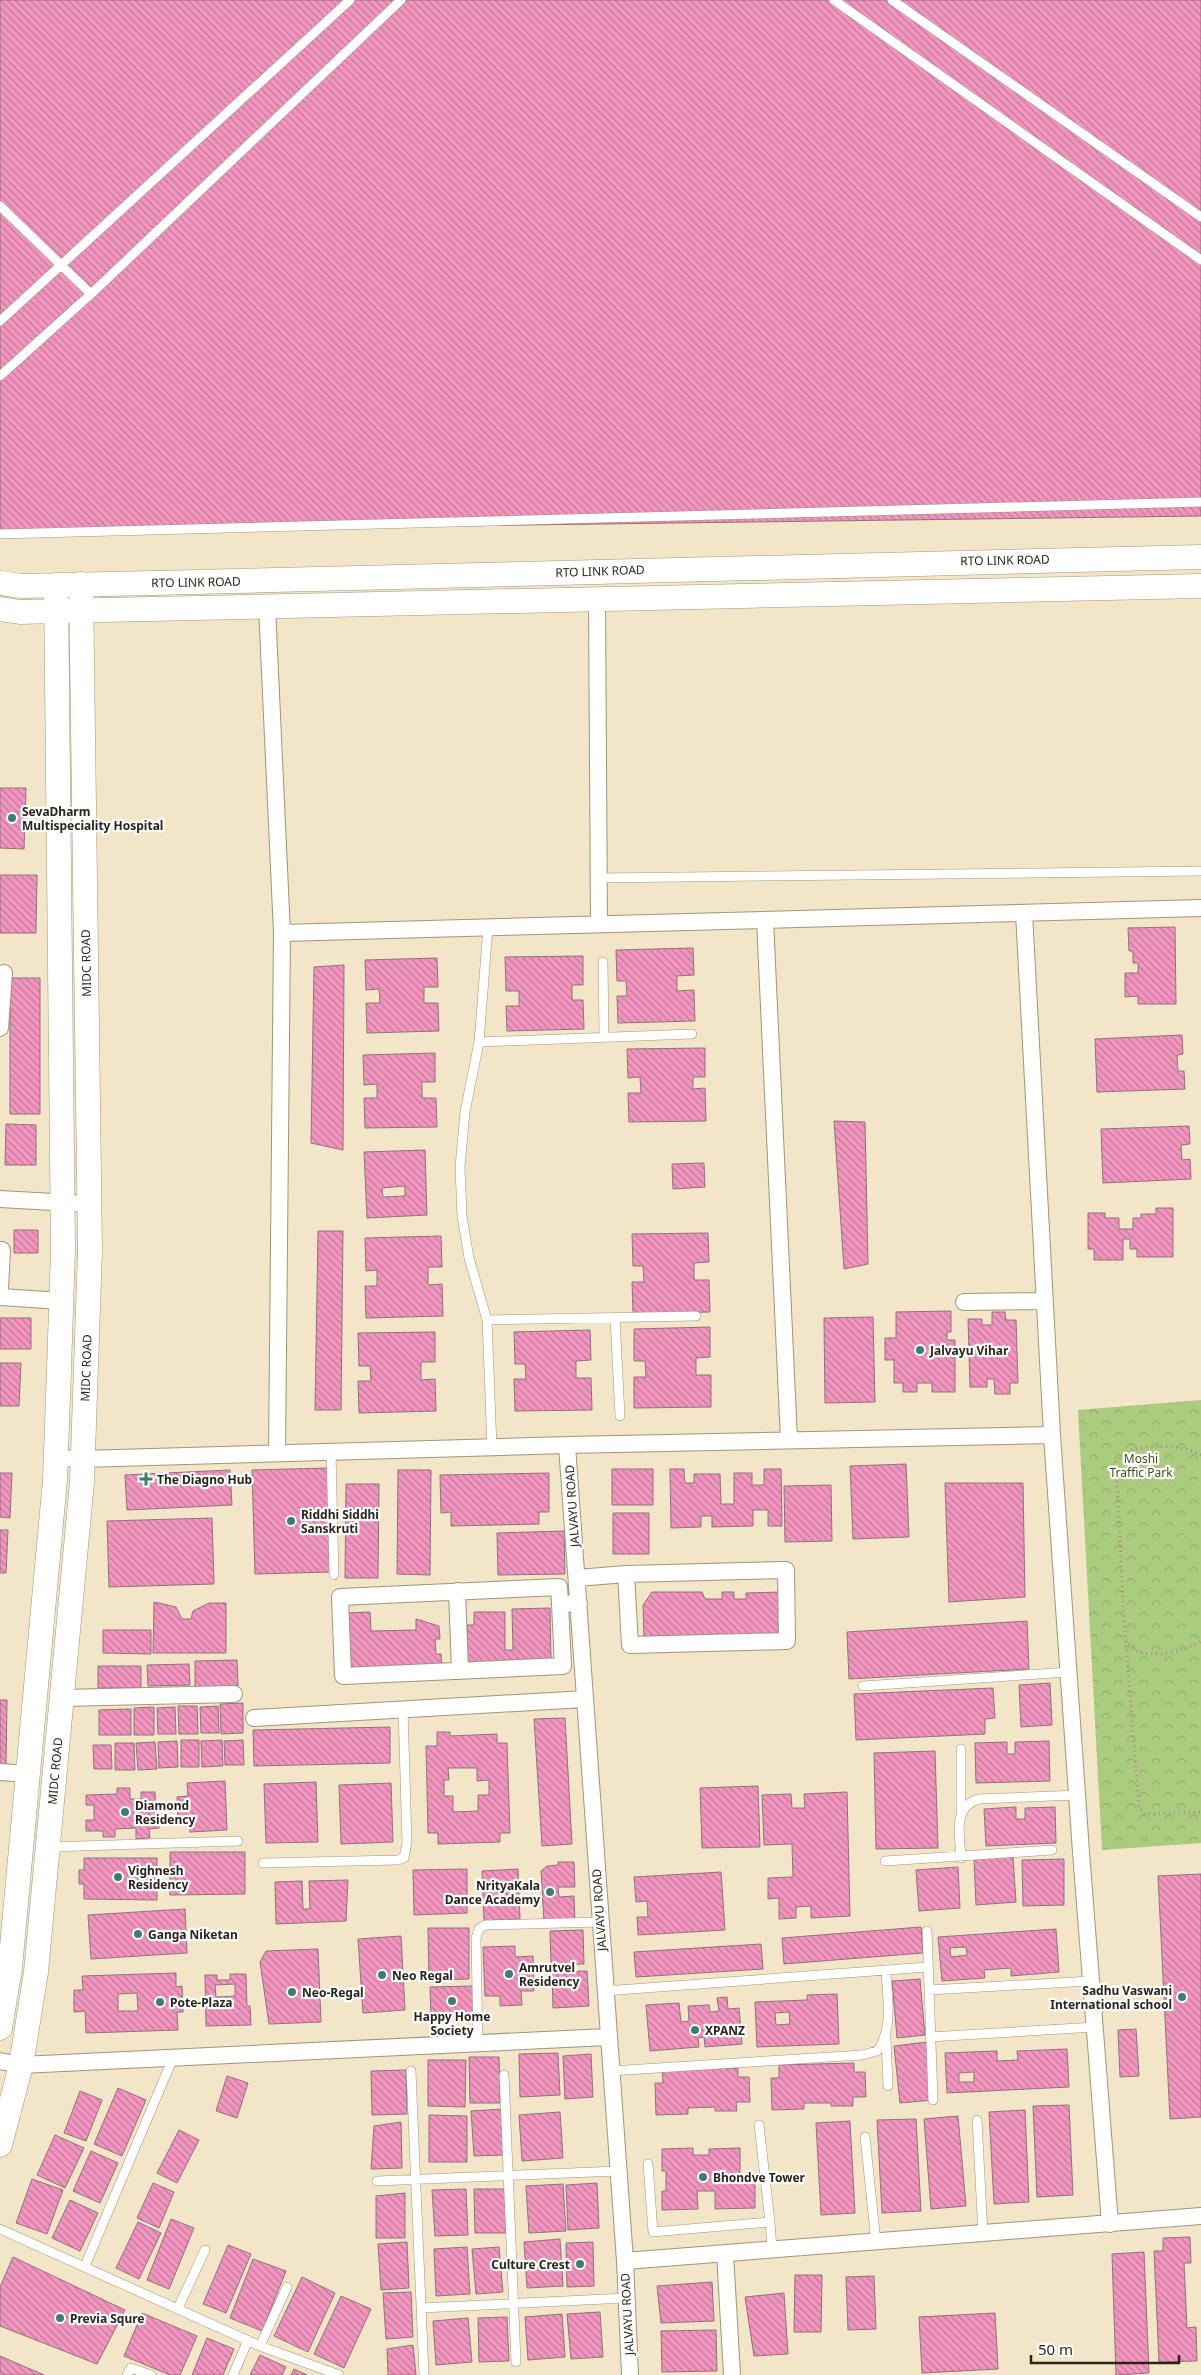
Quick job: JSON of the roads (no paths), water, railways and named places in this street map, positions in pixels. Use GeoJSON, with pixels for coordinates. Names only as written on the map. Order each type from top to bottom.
{"type":"FeatureCollection","features":[{"type":"Feature","properties":{"kind":"main road","name":"RTO LINK ROAD"},"geometry":{"type":"LineString","coordinates":[[0,583],[21,586],[1201,557]]}},
{"type":"Feature","properties":{"kind":"main road","name":"MIDC ROAD"},"geometry":{"type":"LineString","coordinates":[[0,2145],[10,2063],[36,1972],[82,1459],[90,1250],[81,584]]}},
{"type":"Feature","properties":{"kind":"main road","name":"MIDC ROAD"},"geometry":{"type":"LineString","coordinates":[[0,2028],[6,1942],[28,1774],[56,1458],[62,1301],[63,1204],[56,585]]}},
{"type":"Feature","properties":{"kind":"main road"},"geometry":{"type":"LineString","coordinates":[[0,609],[20,612],[82,611],[1201,586]]}},
{"type":"Feature","properties":{"kind":"street"},"geometry":{"type":"LineString","coordinates":[[597,599],[599,924]]}},
{"type":"Feature","properties":{"kind":"street"},"geometry":{"type":"LineString","coordinates":[[268,607],[282,932],[277,1453]]}},
{"type":"Feature","properties":{"kind":"street"},"geometry":{"type":"LineString","coordinates":[[282,932],[1201,908]]}},
{"type":"Feature","properties":{"kind":"street"},"geometry":{"type":"LineString","coordinates":[[1024,913],[1052,1436],[1110,2224]]}},
{"type":"Feature","properties":{"kind":"street"},"geometry":{"type":"LineString","coordinates":[[765,920],[789,1440]]}},
{"type":"Feature","properties":{"kind":"street"},"geometry":{"type":"LineString","coordinates":[[0,1028],[4,973]]}},
{"type":"Feature","properties":{"kind":"street"},"geometry":{"type":"LineString","coordinates":[[0,1199],[89,1204]]}},
{"type":"Feature","properties":{"kind":"street"},"geometry":{"type":"LineString","coordinates":[[0,1290],[2,1250]]}},
{"type":"Feature","properties":{"kind":"street"},"geometry":{"type":"LineString","coordinates":[[0,1297],[62,1301]]}},
{"type":"Feature","properties":{"kind":"street"},"geometry":{"type":"LineString","coordinates":[[964,1302],[1045,1301]]}},
{"type":"Feature","properties":{"kind":"street"},"geometry":{"type":"LineString","coordinates":[[56,1458],[82,1459],[789,1440],[1052,1436]]}},
{"type":"Feature","properties":{"kind":"street","name":"JALVAYU ROAD"},"geometry":{"type":"LineString","coordinates":[[567,1445],[607,2037],[618,2171],[630,2375]]}},
{"type":"Feature","properties":{"kind":"street"},"geometry":{"type":"LineString","coordinates":[[577,1578],[626,1574],[786,1570],[787,1641],[630,1645],[626,1574]]}},
{"type":"Feature","properties":{"kind":"street"},"geometry":{"type":"LineString","coordinates":[[559,1587],[560,1604],[563,1666],[343,1676],[340,1597],[559,1587]]}},
{"type":"Feature","properties":{"kind":"street"},"geometry":{"type":"LineString","coordinates":[[457,1592],[460,1671]]}},
{"type":"Feature","properties":{"kind":"street"},"geometry":{"type":"LineString","coordinates":[[560,1604],[579,1603]]}},
{"type":"Feature","properties":{"kind":"street"},"geometry":{"type":"LineString","coordinates":[[62,1698],[234,1694]]}},
{"type":"Feature","properties":{"kind":"street"},"geometry":{"type":"LineString","coordinates":[[254,1718],[585,1699]]}},
{"type":"Feature","properties":{"kind":"street"},"geometry":{"type":"LineString","coordinates":[[0,1772],[28,1774]]}},
{"type":"Feature","properties":{"kind":"street"},"geometry":{"type":"LineString","coordinates":[[10,2063],[173,2058],[607,2037]]}},
{"type":"Feature","properties":{"kind":"street"},"geometry":{"type":"LineString","coordinates":[[624,2261],[1201,2216]]}},
{"type":"Feature","properties":{"kind":"street"},"geometry":{"type":"LineString","coordinates":[[726,2253],[732,2375]]}},
{"type":"Feature","properties":{"kind":"lane"},"geometry":{"type":"LineString","coordinates":[[0,321],[350,0]]}},
{"type":"Feature","properties":{"kind":"lane"},"geometry":{"type":"LineString","coordinates":[[0,376],[92,294],[401,0]]}},
{"type":"Feature","properties":{"kind":"lane"},"geometry":{"type":"LineString","coordinates":[[834,0],[1201,260]]}},
{"type":"Feature","properties":{"kind":"lane"},"geometry":{"type":"LineString","coordinates":[[892,0],[1201,217]]}},
{"type":"Feature","properties":{"kind":"lane"},"geometry":{"type":"LineString","coordinates":[[0,206],[92,294]]}},
{"type":"Feature","properties":{"kind":"lane"},"geometry":{"type":"LineString","coordinates":[[0,534],[1201,502]]}},
{"type":"Feature","properties":{"kind":"lane"},"geometry":{"type":"LineString","coordinates":[[599,878],[1201,871]]}},
{"type":"Feature","properties":{"kind":"lane"},"geometry":{"type":"LineString","coordinates":[[488,927],[479,1042],[465,1112],[460,1167],[462,1216],[469,1258],[487,1320],[492,1447]]}},
{"type":"Feature","properties":{"kind":"lane"},"geometry":{"type":"LineString","coordinates":[[603,962],[604,1037]]}},
{"type":"Feature","properties":{"kind":"lane"},"geometry":{"type":"LineString","coordinates":[[479,1042],[692,1034]]}},
{"type":"Feature","properties":{"kind":"lane"},"geometry":{"type":"LineString","coordinates":[[487,1320],[696,1316]]}},
{"type":"Feature","properties":{"kind":"lane"},"geometry":{"type":"LineString","coordinates":[[615,1318],[620,1416]]}},
{"type":"Feature","properties":{"kind":"lane"},"geometry":{"type":"LineString","coordinates":[[332,1452],[334,1574]]}},
{"type":"Feature","properties":{"kind":"lane"},"geometry":{"type":"LineString","coordinates":[[863,1686],[1068,1672]]}},
{"type":"Feature","properties":{"kind":"lane"},"geometry":{"type":"LineString","coordinates":[[262,1863],[398,1860],[404,1858],[407,1842],[403,1709]]}},
{"type":"Feature","properties":{"kind":"lane"},"geometry":{"type":"LineString","coordinates":[[961,1750],[961,1858]]}},
{"type":"Feature","properties":{"kind":"lane"},"geometry":{"type":"LineString","coordinates":[[961,1811],[968,1803],[978,1799],[1077,1795]]}},
{"type":"Feature","properties":{"kind":"lane"},"geometry":{"type":"LineString","coordinates":[[48,1847],[238,1841]]}},
{"type":"Feature","properties":{"kind":"lane"},"geometry":{"type":"LineString","coordinates":[[885,1861],[961,1858],[1052,1850]]}},
{"type":"Feature","properties":{"kind":"lane"},"geometry":{"type":"LineString","coordinates":[[478,2044],[476,1938],[479,1929],[485,1925],[600,1922]]}},
{"type":"Feature","properties":{"kind":"lane"},"geometry":{"type":"LineString","coordinates":[[927,1931],[932,2100]]}},
{"type":"Feature","properties":{"kind":"lane"},"geometry":{"type":"LineString","coordinates":[[604,1991],[928,1967]]}},
{"type":"Feature","properties":{"kind":"lane"},"geometry":{"type":"LineString","coordinates":[[886,1970],[888,2086]]}},
{"type":"Feature","properties":{"kind":"lane"},"geometry":{"type":"LineString","coordinates":[[928,1990],[1091,1981]]}},
{"type":"Feature","properties":{"kind":"lane"},"geometry":{"type":"LineString","coordinates":[[930,2037],[1095,2027]]}},
{"type":"Feature","properties":{"kind":"lane"},"geometry":{"type":"LineString","coordinates":[[610,2071],[862,2055],[877,2051],[886,2038]]}},
{"type":"Feature","properties":{"kind":"lane"},"geometry":{"type":"LineString","coordinates":[[85,2266],[173,2058]]}},
{"type":"Feature","properties":{"kind":"lane"},"geometry":{"type":"LineString","coordinates":[[411,2071],[424,2375]]}},
{"type":"Feature","properties":{"kind":"lane"},"geometry":{"type":"LineString","coordinates":[[504,2075],[516,2362]]}},
{"type":"Feature","properties":{"kind":"lane"},"geometry":{"type":"LineString","coordinates":[[977,2120],[984,2234]]}},
{"type":"Feature","properties":{"kind":"lane"},"geometry":{"type":"LineString","coordinates":[[759,2125],[772,2249]]}},
{"type":"Feature","properties":{"kind":"lane"},"geometry":{"type":"LineString","coordinates":[[866,2137],[876,2242]]}},
{"type":"Feature","properties":{"kind":"lane"},"geometry":{"type":"LineString","coordinates":[[648,2164],[653,2232],[770,2222]]}},
{"type":"Feature","properties":{"kind":"lane"},"geometry":{"type":"LineString","coordinates":[[377,2181],[618,2171]]}},
{"type":"Feature","properties":{"kind":"lane"},"geometry":{"type":"LineString","coordinates":[[0,2229],[260,2346],[339,2375]]}},
{"type":"Feature","properties":{"kind":"lane"},"geometry":{"type":"LineString","coordinates":[[178,2308],[205,2250]]}},
{"type":"Feature","properties":{"kind":"lane"},"geometry":{"type":"LineString","coordinates":[[260,2346],[287,2287]]}},
{"type":"Feature","properties":{"kind":"lane"},"geometry":{"type":"LineString","coordinates":[[422,2308],[626,2298]]}},
{"type":"Feature","properties":{"kind":"lane"},"geometry":{"type":"LineString","coordinates":[[234,2375],[248,2340]]}},
{"type":"Feature","properties":{"kind":"lane"},"geometry":{"type":"LineString","coordinates":[[127,2375],[131,2368],[151,2375]]}},
{"type":"Feature","properties":{"kind":"place","name":"SevaDharm Multispeciality Hospital"},"geometry":{"type":"Point","coordinates":[12,818]}},
{"type":"Feature","properties":{"kind":"place","name":"Jalvayu Vihar"},"geometry":{"type":"Point","coordinates":[920,1350]}},
{"type":"Feature","properties":{"kind":"place","name":"The Diagno Hub"},"geometry":{"type":"Point","coordinates":[146,1479]}},
{"type":"Feature","properties":{"kind":"place","name":"Riddhi Siddhi Sanskruti"},"geometry":{"type":"Point","coordinates":[291,1521]}},
{"type":"Feature","properties":{"kind":"place","name":"Diamond Residency"},"geometry":{"type":"Point","coordinates":[125,1812]}},
{"type":"Feature","properties":{"kind":"place","name":"Vighnesh Residency"},"geometry":{"type":"Point","coordinates":[118,1877]}},
{"type":"Feature","properties":{"kind":"place","name":"NrityaKala Dance Academy"},"geometry":{"type":"Point","coordinates":[550,1892]}},
{"type":"Feature","properties":{"kind":"place","name":"Ganga Niketan"},"geometry":{"type":"Point","coordinates":[138,1934]}},
{"type":"Feature","properties":{"kind":"place","name":"Amrutvel Residency"},"geometry":{"type":"Point","coordinates":[509,1974]}},
{"type":"Feature","properties":{"kind":"place","name":"Neo Regal"},"geometry":{"type":"Point","coordinates":[382,1975]}},
{"type":"Feature","properties":{"kind":"place","name":"Neo-Regal"},"geometry":{"type":"Point","coordinates":[292,1992]}},
{"type":"Feature","properties":{"kind":"place","name":"Sadhu Vaswani International school"},"geometry":{"type":"Point","coordinates":[1182,1997]}},
{"type":"Feature","properties":{"kind":"place","name":"Happy Home Society"},"geometry":{"type":"Point","coordinates":[452,2001]}},
{"type":"Feature","properties":{"kind":"place","name":"Pote-Plaza"},"geometry":{"type":"Point","coordinates":[160,2002]}},
{"type":"Feature","properties":{"kind":"place","name":"XPANZ"},"geometry":{"type":"Point","coordinates":[695,2030]}},
{"type":"Feature","properties":{"kind":"place","name":"Bhondve Tower"},"geometry":{"type":"Point","coordinates":[703,2177]}},
{"type":"Feature","properties":{"kind":"place","name":"Culture Crest"},"geometry":{"type":"Point","coordinates":[580,2264]}},
{"type":"Feature","properties":{"kind":"place","name":"Previa Squre"},"geometry":{"type":"Point","coordinates":[60,2318]}},
{"type":"Feature","properties":{"kind":"park label","name":"Moshi Traffic Park"},"geometry":{"type":"Point","coordinates":[1141,1465]}}]}
